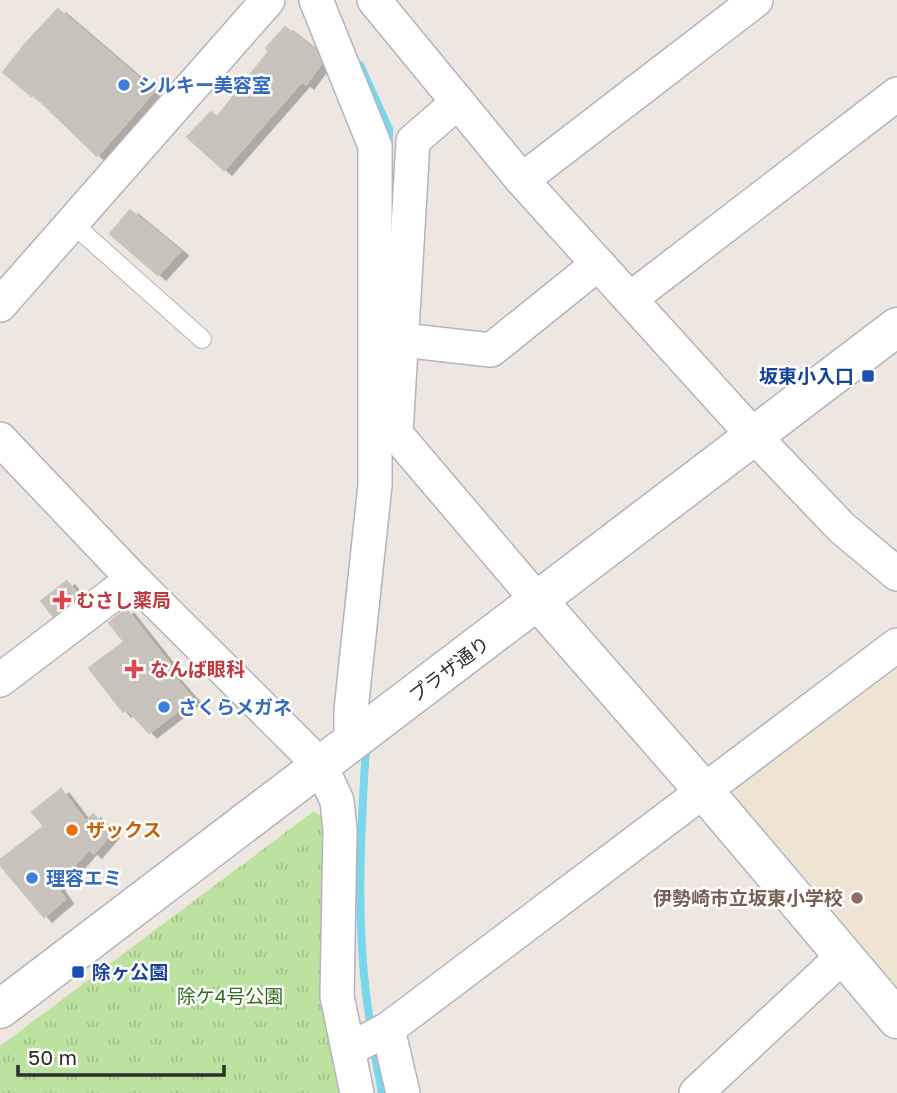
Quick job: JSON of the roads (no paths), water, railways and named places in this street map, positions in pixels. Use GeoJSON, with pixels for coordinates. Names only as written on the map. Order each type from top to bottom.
{"type":"FeatureCollection","features":[{"type":"Feature","properties":{"kind":"street"},"geometry":{"type":"LineString","coordinates":[[0,305],[268,0]]}},
{"type":"Feature","properties":{"kind":"street"},"geometry":{"type":"LineString","coordinates":[[316,0],[375,146],[375,485],[351,710],[351,743]]}},
{"type":"Feature","properties":{"kind":"street"},"geometry":{"type":"LineString","coordinates":[[374,0],[522,180],[598,264],[842,528],[897,574]]}},
{"type":"Feature","properties":{"kind":"street"},"geometry":{"type":"LineString","coordinates":[[522,180],[745,3]]}},
{"type":"Feature","properties":{"kind":"street"},"geometry":{"type":"LineString","coordinates":[[630,299],[897,94]]}},
{"type":"Feature","properties":{"kind":"street"},"geometry":{"type":"LineString","coordinates":[[457,102],[413,141],[396,434],[897,1019]]}},
{"type":"Feature","properties":{"kind":"street"},"geometry":{"type":"LineString","coordinates":[[402,340],[491,350],[598,264]]}},
{"type":"Feature","properties":{"kind":"street","name":"プラザ通り"},"geometry":{"type":"LineString","coordinates":[[0,1009],[897,327]]}},
{"type":"Feature","properties":{"kind":"street"},"geometry":{"type":"LineString","coordinates":[[0,439],[133,579],[321,766],[337,802],[340,830],[337,996],[357,1093]]}},
{"type":"Feature","properties":{"kind":"street"},"geometry":{"type":"LineString","coordinates":[[0,680],[133,579]]}},
{"type":"Feature","properties":{"kind":"street"},"geometry":{"type":"LineString","coordinates":[[348,1050],[388,1029],[897,645]]}},
{"type":"Feature","properties":{"kind":"street"},"geometry":{"type":"LineString","coordinates":[[696,1093],[844,956]]}},
{"type":"Feature","properties":{"kind":"street"},"geometry":{"type":"LineString","coordinates":[[388,1029],[402,1093]]}},
{"type":"Feature","properties":{"kind":"lane"},"geometry":{"type":"LineString","coordinates":[[72,223],[202,339]]}},
{"type":"Feature","properties":{"kind":"waterway"},"geometry":{"type":"LineString","coordinates":[[360,65],[389,129],[389,144]]}},
{"type":"Feature","properties":{"kind":"waterway"},"geometry":{"type":"LineString","coordinates":[[366,748],[361,923],[371,1028]]}},
{"type":"Feature","properties":{"kind":"waterway"},"geometry":{"type":"LineString","coordinates":[[373,1044],[382,1093]]}},
{"type":"Feature","properties":{"kind":"place","name":"シルキー美容室"},"geometry":{"type":"Point","coordinates":[124,85]}},
{"type":"Feature","properties":{"kind":"place","name":"坂東小入口"},"geometry":{"type":"Point","coordinates":[868,376]}},
{"type":"Feature","properties":{"kind":"place","name":"むさし薬局"},"geometry":{"type":"Point","coordinates":[62,600]}},
{"type":"Feature","properties":{"kind":"place","name":"なんば眼科"},"geometry":{"type":"Point","coordinates":[134,669]}},
{"type":"Feature","properties":{"kind":"place","name":"さくらメガネ"},"geometry":{"type":"Point","coordinates":[164,707]}},
{"type":"Feature","properties":{"kind":"place","name":"ザックス"},"geometry":{"type":"Point","coordinates":[72,830]}},
{"type":"Feature","properties":{"kind":"place","name":"理容エミ"},"geometry":{"type":"Point","coordinates":[32,878]}},
{"type":"Feature","properties":{"kind":"place","name":"伊勢崎市立坂東小学校"},"geometry":{"type":"Point","coordinates":[857,898]}},
{"type":"Feature","properties":{"kind":"place","name":"除ヶ公園"},"geometry":{"type":"Point","coordinates":[78,972]}},
{"type":"Feature","properties":{"kind":"park label","name":"除ケ4号公園"},"geometry":{"type":"Point","coordinates":[230,996]}}]}
